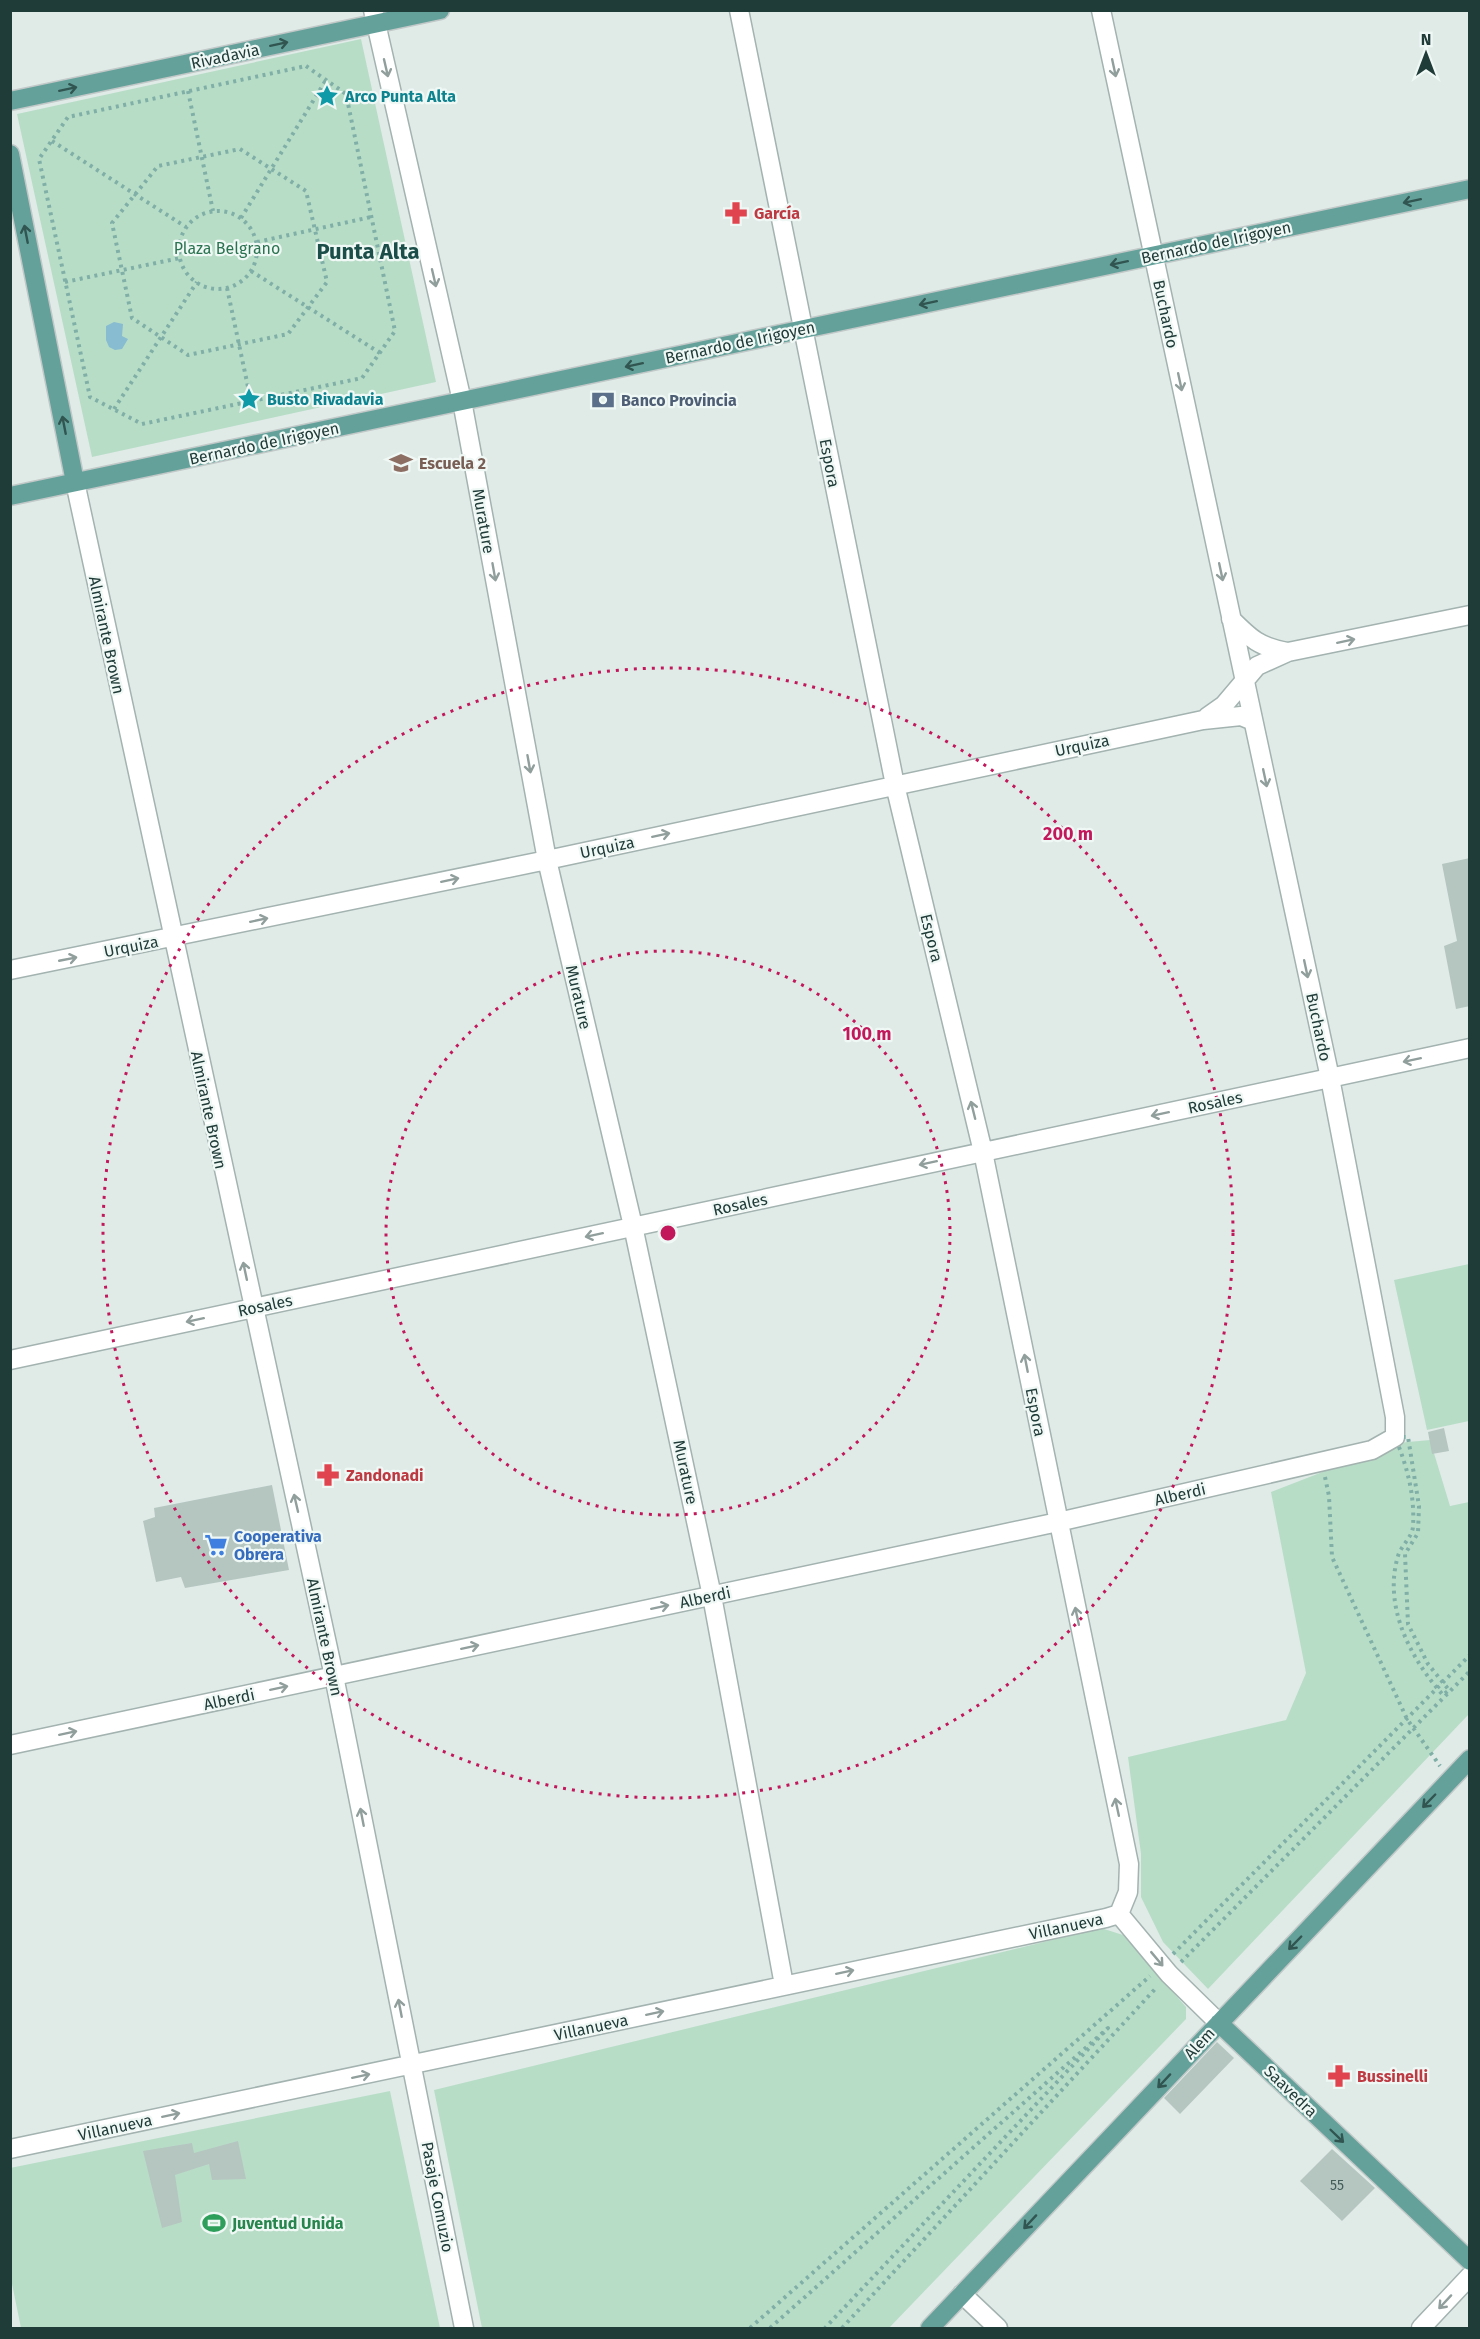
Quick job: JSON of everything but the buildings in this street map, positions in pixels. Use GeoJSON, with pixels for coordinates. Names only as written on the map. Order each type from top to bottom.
{"type":"FeatureCollection","features":[{"type":"Feature","properties":{"kind":"main road","name":"Rivadavia"},"geometry":{"type":"LineString","coordinates":[[10,101],[374,17],[440,10]]}},
{"type":"Feature","properties":{"kind":"main road","name":"Almirante Brown"},"geometry":{"type":"LineString","coordinates":[[10,154],[75,482]]}},
{"type":"Feature","properties":{"kind":"main road","name":"Bernardo de Irigoyen"},"geometry":{"type":"LineString","coordinates":[[10,496],[1470,189]]}},
{"type":"Feature","properties":{"kind":"main road","name":"Alem"},"geometry":{"type":"LineString","coordinates":[[930,2328],[1470,1759]]}},
{"type":"Feature","properties":{"kind":"main road","name":"Saavedra"},"geometry":{"type":"LineString","coordinates":[[1219,2023],[1470,2261]]}},
{"type":"Feature","properties":{"kind":"street","name":"Espora"},"geometry":{"type":"LineString","coordinates":[[739,10],[895,785],[983,1152],[1129,1864]]}},
{"type":"Feature","properties":{"kind":"street","name":"Buchardo"},"geometry":{"type":"LineString","coordinates":[[1101,10],[1330,1078],[1395,1417],[1395,1437]]}},
{"type":"Feature","properties":{"kind":"street","name":"Murature"},"geometry":{"type":"LineString","coordinates":[[374,17],[462,401],[547,860],[633,1227],[712,1596],[784,1985]]}},
{"type":"Feature","properties":{"kind":"street","name":"Almirante Brown"},"geometry":{"type":"LineString","coordinates":[[75,482],[252,1308],[334,1676],[412,2065]]}},
{"type":"Feature","properties":{"kind":"street","name":"Urquiza"},"geometry":{"type":"LineString","coordinates":[[1203,720],[1224,705],[1257,666],[1288,652],[1470,615]]}},
{"type":"Feature","properties":{"kind":"street"},"geometry":{"type":"LineString","coordinates":[[1231,619],[1259,644],[1288,652]]}},
{"type":"Feature","properties":{"kind":"street","name":"Urquiza"},"geometry":{"type":"LineString","coordinates":[[10,970],[547,860],[1203,720],[1241,716],[1253,721]]}},
{"type":"Feature","properties":{"kind":"street","name":"Rosales"},"geometry":{"type":"LineString","coordinates":[[10,1359],[1470,1048]]}},
{"type":"Feature","properties":{"kind":"street","name":"Alberdi"},"geometry":{"type":"LineString","coordinates":[[10,1745],[1058,1522],[1372,1450],[1395,1437]]}},
{"type":"Feature","properties":{"kind":"street","name":"Villanueva"},"geometry":{"type":"LineString","coordinates":[[10,2149],[1119,1914],[1128,1892],[1129,1864]]}},
{"type":"Feature","properties":{"kind":"street","name":"Saavedra"},"geometry":{"type":"LineString","coordinates":[[1119,1914],[1166,1970],[1219,2023]]}},
{"type":"Feature","properties":{"kind":"street","name":"Pasaje Comuzio"},"geometry":{"type":"LineString","coordinates":[[412,2065],[464,2328]]}},
{"type":"Feature","properties":{"kind":"street"},"geometry":{"type":"LineString","coordinates":[[1421,2328],[1470,2276]]}},
{"type":"Feature","properties":{"kind":"street"},"geometry":{"type":"LineString","coordinates":[[962,2294],[998,2328]]}},
{"type":"Feature","properties":{"kind":"path"},"geometry":{"type":"LineString","coordinates":[[306,66],[326,81],[346,94],[395,331],[362,378],[142,423],[90,397],[39,159],[68,117],[306,66]]}},
{"type":"Feature","properties":{"kind":"path"},"geometry":{"type":"LineString","coordinates":[[241,218],[326,81]]}},
{"type":"Feature","properties":{"kind":"path"},"geometry":{"type":"LineString","coordinates":[[188,92],[213,212]]}},
{"type":"Feature","properties":{"kind":"path"},"geometry":{"type":"LineString","coordinates":[[51,141],[186,227]]}},
{"type":"Feature","properties":{"kind":"path"},"geometry":{"type":"LineString","coordinates":[[240,149],[271,169],[306,190],[327,282],[288,334],[188,355],[132,318],[112,223],[158,166],[240,149]]}},
{"type":"Feature","properties":{"kind":"path"},"geometry":{"type":"LineString","coordinates":[[213,212],[233,213],[241,218],[252,230],[257,242],[257,254],[251,271],[237,284],[227,288],[212,289],[189,276],[180,258],[180,239],[186,227],[195,218],[213,212]]}},
{"type":"Feature","properties":{"kind":"path"},"geometry":{"type":"LineString","coordinates":[[257,242],[371,217]]}},
{"type":"Feature","properties":{"kind":"path"},"geometry":{"type":"LineString","coordinates":[[65,282],[180,258]]}},
{"type":"Feature","properties":{"kind":"path"},"geometry":{"type":"LineString","coordinates":[[251,271],[380,353]]}},
{"type":"Feature","properties":{"kind":"path"},"geometry":{"type":"LineString","coordinates":[[114,409],[197,282]]}},
{"type":"Feature","properties":{"kind":"path"},"geometry":{"type":"LineString","coordinates":[[227,288],[251,401]]}},
{"type":"Feature","properties":{"kind":"path"},"geometry":{"type":"LineString","coordinates":[[1395,1437],[1408,1437],[1419,1506],[1418,1533],[1405,1554],[1408,1624],[1428,1664],[1443,1682],[1449,1690],[1443,1695],[1421,1669],[1400,1626],[1394,1584],[1399,1554],[1413,1530],[1408,1469],[1395,1437]]}},
{"type":"Feature","properties":{"kind":"path"},"geometry":{"type":"LineString","coordinates":[[1322,1462],[1329,1496],[1332,1557],[1407,1719],[1450,1780]]}},
{"type":"Feature","properties":{"kind":"path"},"geometry":{"type":"LineString","coordinates":[[842,2328],[1166,1970],[1470,1655]]}},
{"type":"Feature","properties":{"kind":"path"},"geometry":{"type":"LineString","coordinates":[[750,2328],[1166,1970],[1470,1671]]}},
{"type":"Feature","properties":{"kind":"path"},"geometry":{"type":"LineString","coordinates":[[770,2328],[1108,2028],[825,2328]]}},
{"type":"Feature","properties":{"kind":"green space","name":"Plaza Belgrano"},"geometry":{"type":"Polygon","coordinates":[[[361,39],[436,382],[92,457],[17,114],[361,39]]]}},
{"type":"Feature","properties":{"kind":"green space"},"geometry":{"type":"Polygon","coordinates":[[[1469,1264],[1469,1421],[1427,1430],[1394,1280],[1469,1264]]]}},
{"type":"Feature","properties":{"kind":"green space"},"geometry":{"type":"Polygon","coordinates":[[[1430,1440],[1450,1506],[1469,1502],[1469,1714],[1208,1989],[1163,1942],[1141,1897],[1141,1854],[1128,1757],[1286,1720],[1306,1673],[1271,1492],[1397,1443],[1430,1440]]]}},
{"type":"Feature","properties":{"kind":"green space"},"geometry":{"type":"Polygon","coordinates":[[[1101,1928],[1123,1935],[1186,2007],[1186,2019],[889,2328],[482,2328],[434,2090],[1101,1928]]]}},
{"type":"Feature","properties":{"kind":"green space","name":"Juventud Unida"},"geometry":{"type":"Polygon","coordinates":[[[390,2091],[440,2328],[21,2328],[11,2279],[10,2168],[390,2091]]]}},
{"type":"Feature","properties":{"kind":"water"},"geometry":{"type":"Polygon","coordinates":[[[114,322],[123,324],[122,336],[128,339],[122,349],[115,350],[109,347],[106,340],[106,326],[114,322]]]}},
{"type":"Feature","properties":{"kind":"place","name":"Arco Punta Alta"},"geometry":{"type":"Point","coordinates":[327,96]}},
{"type":"Feature","properties":{"kind":"place","name":"García"},"geometry":{"type":"Point","coordinates":[736,213]}},
{"type":"Feature","properties":{"kind":"place","name":"Busto Rivadavia"},"geometry":{"type":"Point","coordinates":[249,399]}},
{"type":"Feature","properties":{"kind":"place","name":"Banco Provincia"},"geometry":{"type":"Point","coordinates":[603,400]}},
{"type":"Feature","properties":{"kind":"place","name":"Escuela 2"},"geometry":{"type":"Point","coordinates":[401,463]}},
{"type":"Feature","properties":{"kind":"place","name":"Zandonadi"},"geometry":{"type":"Point","coordinates":[328,1475]}},
{"type":"Feature","properties":{"kind":"place","name":"Cooperativa Obrera"},"geometry":{"type":"Point","coordinates":[216,1545]}},
{"type":"Feature","properties":{"kind":"place","name":"Bussinelli"},"geometry":{"type":"Point","coordinates":[1339,2076]}},
{"type":"Feature","properties":{"kind":"place","name":"Juventud Unida"},"geometry":{"type":"Point","coordinates":[214,2223]}},
{"type":"Feature","properties":{"kind":"district","name":"Punta Alta"},"geometry":{"type":"Point","coordinates":[368,251]}}]}
